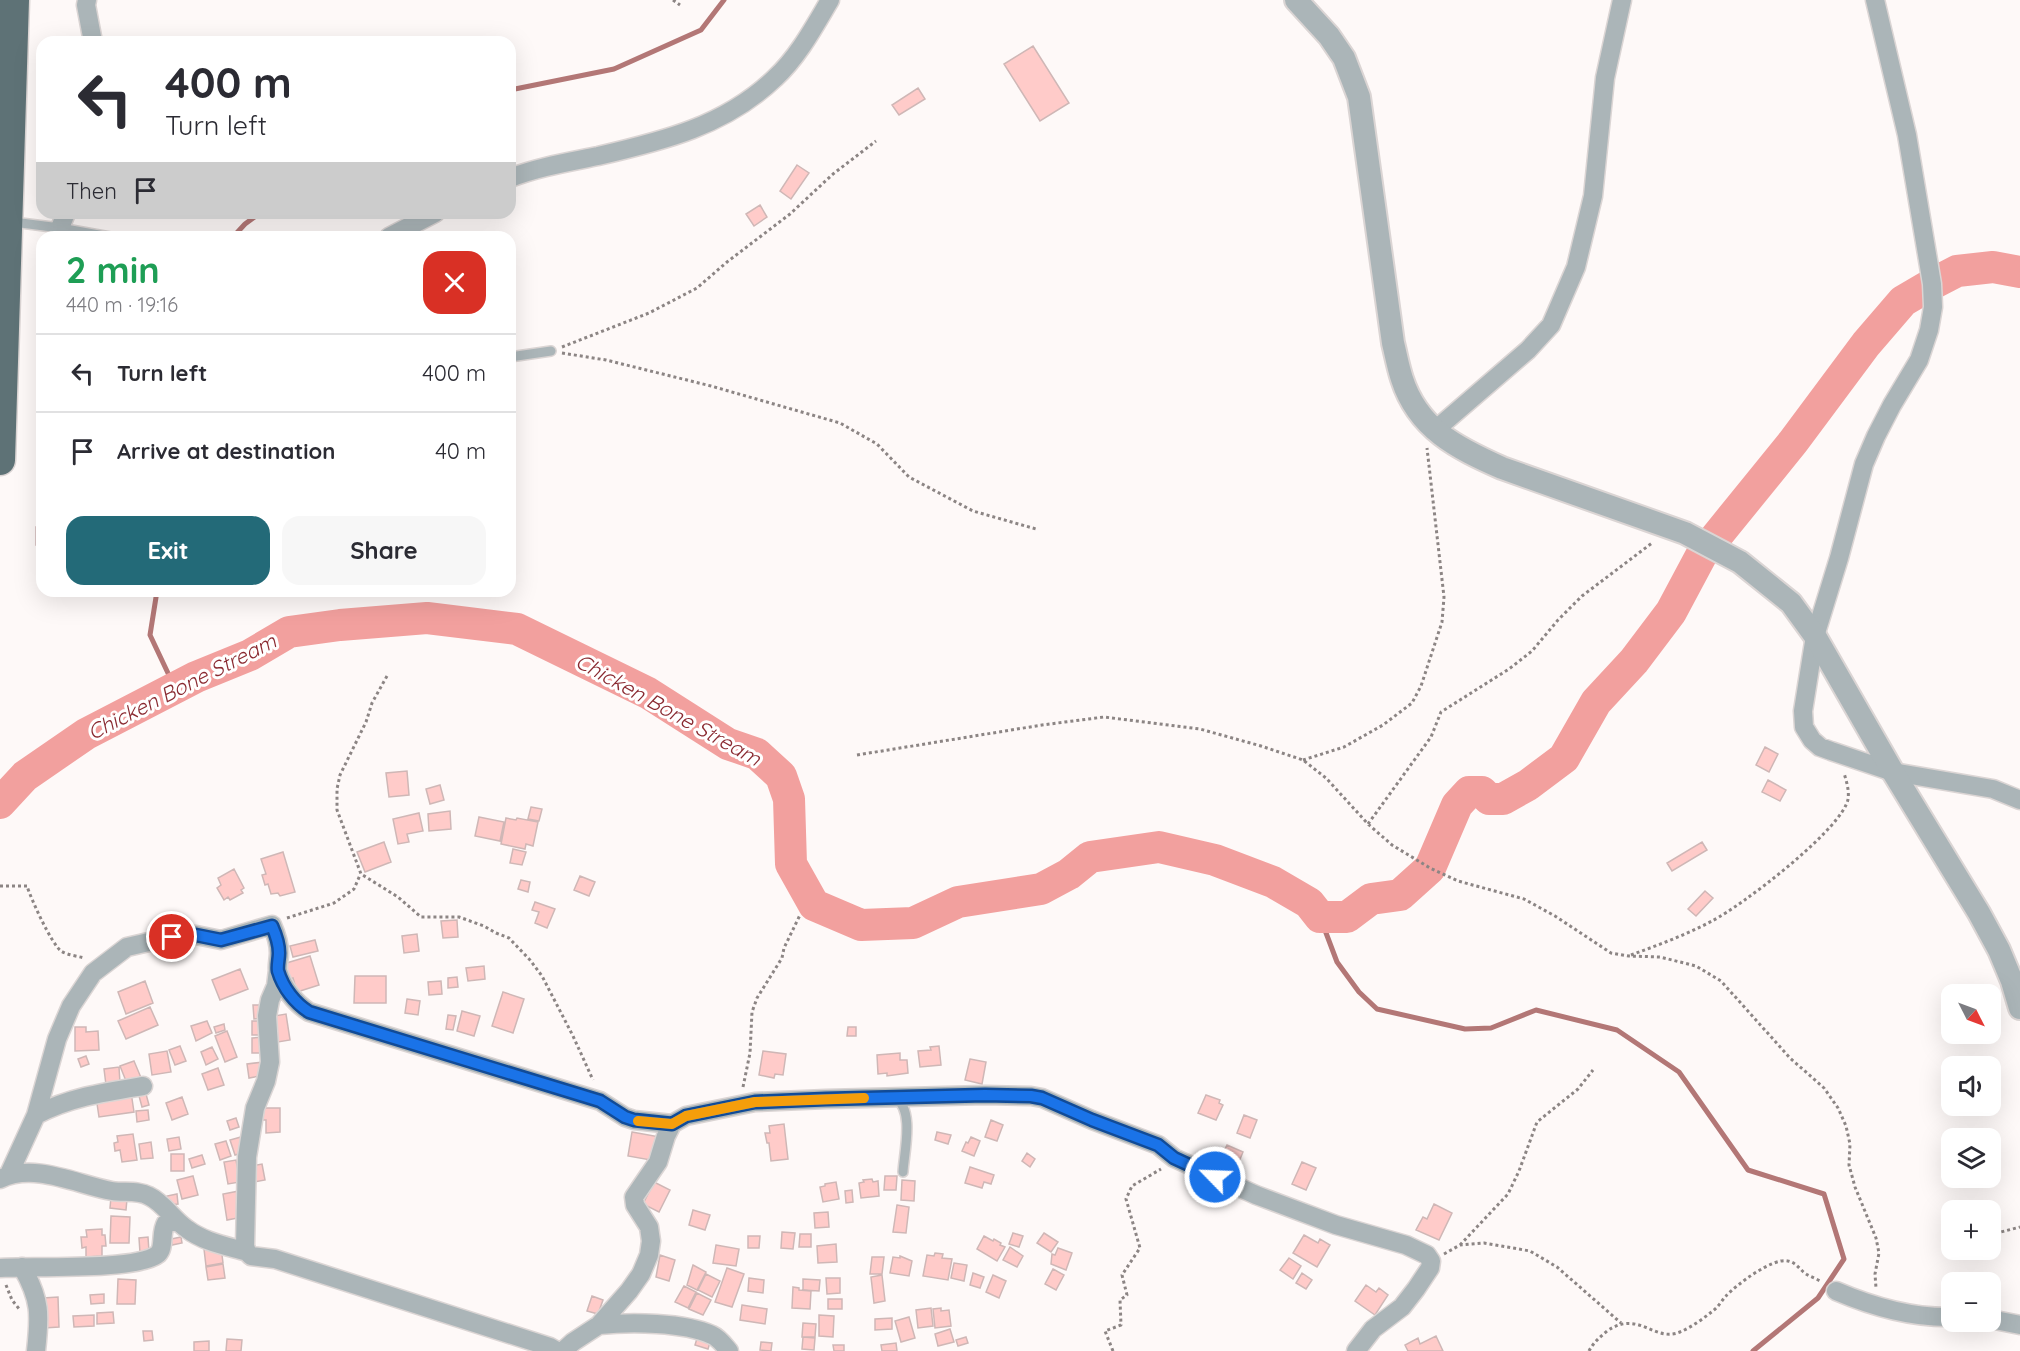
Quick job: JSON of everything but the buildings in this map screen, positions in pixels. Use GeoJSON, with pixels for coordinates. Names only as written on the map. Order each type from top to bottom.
{"type":"FeatureCollection","features":[{"type":"Feature","properties":{"kind":"highway"},"geometry":{"type":"LineString","coordinates":[[0,460],[14,0]]}},
{"type":"Feature","properties":{"kind":"street"},"geometry":{"type":"LineString","coordinates":[[87,0],[92,36]]}},
{"type":"Feature","properties":{"kind":"street"},"geometry":{"type":"LineString","coordinates":[[516,177],[661,141],[720,118],[776,78],[808,38],[830,0]]}},
{"type":"Feature","properties":{"kind":"street"},"geometry":{"type":"LineString","coordinates":[[1296,0],[1329,36],[1344,58],[1359,97],[1393,343],[1402,380],[1415,407],[1428,424],[1452,444],[1502,468],[1685,533],[1740,562],[1791,603],[1815,636],[1893,772],[1979,913],[1999,950],[2020,1008]]}},
{"type":"Feature","properties":{"kind":"street"},"geometry":{"type":"LineString","coordinates":[[1428,424],[1528,350],[1551,325],[1576,267],[1593,196],[1605,78],[1622,0]]}},
{"type":"Feature","properties":{"kind":"street"},"geometry":{"type":"LineString","coordinates":[[1875,0],[1907,135],[1934,307],[1919,360],[1875,436],[1864,464],[1815,636],[1803,711],[1804,727],[1812,740],[1831,752],[1893,772],[1993,789],[2020,800]]}},
{"type":"Feature","properties":{"kind":"street"},"geometry":{"type":"LineString","coordinates":[[400,231],[424,219]]}},
{"type":"Feature","properties":{"kind":"street"},"geometry":{"type":"LineString","coordinates":[[5,1177],[36,1115],[57,1039],[71,1006],[93,973],[127,947],[153,940],[196,935],[221,940],[272,926],[278,939],[278,970],[267,1016],[270,1062],[266,1081],[255,1108],[247,1157],[245,1246],[247,1252]]}},
{"type":"Feature","properties":{"kind":"street"},"geometry":{"type":"LineString","coordinates":[[278,970],[289,994],[309,1012],[600,1101],[634,1120],[672,1124]]}},
{"type":"Feature","properties":{"kind":"street"},"geometry":{"type":"LineString","coordinates":[[36,1115],[57,1104],[96,1093],[143,1086]]}},
{"type":"Feature","properties":{"kind":"street"},"geometry":{"type":"LineString","coordinates":[[563,1351],[599,1325],[641,1274],[649,1255],[651,1241],[649,1227],[635,1205],[634,1197],[658,1162],[672,1124],[686,1116],[778,1101],[985,1095],[1042,1098],[1158,1145],[1174,1158],[1256,1195],[1336,1225],[1406,1245],[1427,1255],[1431,1261],[1430,1268],[1402,1307],[1372,1329],[1356,1351]]}},
{"type":"Feature","properties":{"kind":"street"},"geometry":{"type":"LineString","coordinates":[[5,1177],[48,1174],[111,1191],[142,1193],[158,1202],[189,1231],[205,1239],[247,1252],[251,1256],[275,1259],[557,1351]]}},
{"type":"Feature","properties":{"kind":"street"},"geometry":{"type":"LineString","coordinates":[[2,1274],[22,1267],[84,1268],[142,1260],[160,1251],[162,1230],[166,1223],[176,1221]]}},
{"type":"Feature","properties":{"kind":"street"},"geometry":{"type":"LineString","coordinates":[[22,1267],[32,1285],[38,1303],[36,1351]]}},
{"type":"Feature","properties":{"kind":"street"},"geometry":{"type":"LineString","coordinates":[[1836,1291],[1883,1306],[1923,1315],[1941,1316]]}},
{"type":"Feature","properties":{"kind":"street"},"geometry":{"type":"LineString","coordinates":[[2001,1321],[2020,1324]]}},
{"type":"Feature","properties":{"kind":"street"},"geometry":{"type":"LineString","coordinates":[[599,1325],[622,1323],[694,1329],[714,1336],[729,1351]]}},
{"type":"Feature","properties":{"kind":"lane"},"geometry":{"type":"LineString","coordinates":[[7,222],[63,220],[93,231]]}},
{"type":"Feature","properties":{"kind":"lane"},"geometry":{"type":"LineString","coordinates":[[516,356],[551,351]]}},
{"type":"Feature","properties":{"kind":"lane"},"geometry":{"type":"LineString","coordinates":[[893,1097],[900,1101],[907,1115],[903,1172]]}},
{"type":"Feature","properties":{"kind":"path"},"geometry":{"type":"LineString","coordinates":[[673,0],[680,5]]}},
{"type":"Feature","properties":{"kind":"path"},"geometry":{"type":"LineString","coordinates":[[551,351],[649,313],[697,288],[789,214],[832,174],[876,141]]}},
{"type":"Feature","properties":{"kind":"path"},"geometry":{"type":"LineString","coordinates":[[551,351],[606,360],[711,386],[840,423],[877,444],[909,477],[973,512],[1036,529]]}},
{"type":"Feature","properties":{"kind":"path"},"geometry":{"type":"LineString","coordinates":[[1303,760],[1344,747],[1383,725],[1412,703],[1422,686],[1442,622],[1444,597],[1428,424]]}},
{"type":"Feature","properties":{"kind":"path"},"geometry":{"type":"LineString","coordinates":[[1368,824],[1431,737],[1441,712],[1509,669],[1532,651],[1582,596],[1670,529]]}},
{"type":"Feature","properties":{"kind":"path"},"geometry":{"type":"LineString","coordinates":[[387,676],[372,703],[366,722],[340,775],[337,789],[337,810],[361,874],[398,897],[421,917],[459,917],[509,938],[543,976],[596,1086],[600,1101]]}},
{"type":"Feature","properties":{"kind":"path"},"geometry":{"type":"LineString","coordinates":[[857,755],[1104,717],[1200,729],[1303,760],[1326,778],[1368,824],[1392,845],[1430,868],[1458,881],[1524,899],[1611,953],[1660,957],[1696,966],[1721,981],[1790,1058],[1824,1088],[1838,1108],[1846,1126],[1850,1144],[1849,1165],[1855,1187],[1876,1238],[1879,1253],[1875,1274],[1876,1292],[1883,1306]]}},
{"type":"Feature","properties":{"kind":"path"},"geometry":{"type":"LineString","coordinates":[[1629,956],[1713,921],[1757,891],[1807,850],[1835,822],[1848,803],[1848,785],[1842,766],[1831,752]]}},
{"type":"Feature","properties":{"kind":"path"},"geometry":{"type":"LineString","coordinates":[[272,926],[299,913],[334,903],[354,889],[361,874]]}},
{"type":"Feature","properties":{"kind":"path"},"geometry":{"type":"LineString","coordinates":[[0,886],[27,886],[52,941],[62,952],[102,966]]}},
{"type":"Feature","properties":{"kind":"path"},"geometry":{"type":"LineString","coordinates":[[738,1106],[749,1060],[752,1012],[757,998],[782,958],[784,948],[801,915]]}},
{"type":"Feature","properties":{"kind":"path"},"geometry":{"type":"LineString","coordinates":[[1431,1261],[1460,1245],[1508,1194],[1537,1122],[1578,1089],[1593,1070]]}},
{"type":"Feature","properties":{"kind":"path"},"geometry":{"type":"LineString","coordinates":[[1113,1351],[1105,1332],[1121,1325],[1120,1300],[1127,1294],[1122,1275],[1140,1248],[1126,1199],[1132,1186],[1160,1169],[1168,1154]]}},
{"type":"Feature","properties":{"kind":"path"},"geometry":{"type":"LineString","coordinates":[[2001,1232],[2020,1227]]}},
{"type":"Feature","properties":{"kind":"path"},"geometry":{"type":"LineString","coordinates":[[1460,1245],[1484,1243],[1530,1251],[1557,1267],[1621,1323]]}},
{"type":"Feature","properties":{"kind":"path"},"geometry":{"type":"LineString","coordinates":[[1589,1351],[1600,1336],[1621,1323],[1639,1324],[1663,1334],[1671,1335],[1680,1332],[1716,1308],[1736,1286],[1779,1261],[1785,1260],[1797,1264],[1804,1273],[1815,1279]]}},
{"type":"Feature","properties":{"kind":"path"},"geometry":{"type":"LineString","coordinates":[[2,1274],[12,1300],[25,1317],[39,1320]]}},
{"type":"Feature","properties":{"kind":"waterway"},"geometry":{"type":"LineString","coordinates":[[516,89],[614,69],[701,30],[724,0]]}},
{"type":"Feature","properties":{"kind":"waterway"},"geometry":{"type":"LineString","coordinates":[[239,231],[252,219]]}},
{"type":"Feature","properties":{"kind":"waterway"},"geometry":{"type":"LineString","coordinates":[[1716,537],[1793,442],[1866,344],[1903,301],[1957,271],[1993,267],[2020,272]]}},
{"type":"Feature","properties":{"kind":"waterway","name":"Chicken Bone Stream"},"geometry":{"type":"LineString","coordinates":[[0,803],[25,776],[86,734],[196,677],[250,655],[289,632],[340,625],[427,618],[517,629],[648,693],[728,744],[757,754],[781,776],[789,799],[791,864],[814,905],[861,925],[913,923],[958,902],[1041,889],[1069,874],[1090,857],[1159,847],[1215,860],[1273,882],[1309,903],[1320,917],[1347,917],[1371,899],[1400,895],[1430,868],[1457,805],[1469,792],[1482,792],[1489,799],[1503,799],[1528,785],[1564,758],[1596,702],[1634,661],[1671,612],[1703,552]]}},
{"type":"Feature","properties":{"kind":"waterway"},"geometry":{"type":"LineString","coordinates":[[156,597],[150,635],[175,688]]}},
{"type":"Feature","properties":{"kind":"waterway"},"geometry":{"type":"LineString","coordinates":[[1320,917],[1337,962],[1359,992],[1377,1009],[1465,1029],[1491,1028],[1536,1010],[1617,1030],[1679,1072],[1748,1170],[1824,1194],[1844,1259],[1818,1298],[1753,1351]]}},
{"type":"Feature","properties":{"kind":"slow traffic"},"geometry":{"type":"LineString","coordinates":[[638,1121],[672,1124],[686,1116],[755,1102],[864,1098]]}},
{"type":"Feature","properties":{"kind":"route"},"geometry":{"type":"LineString","coordinates":[[172,937],[196,935],[221,940],[272,926],[278,939],[278,970],[289,994],[309,1012],[600,1101],[634,1120],[672,1124],[686,1116],[755,1102],[985,1095],[1031,1096],[1042,1098],[1158,1145],[1174,1158],[1215,1177]]}}]}
